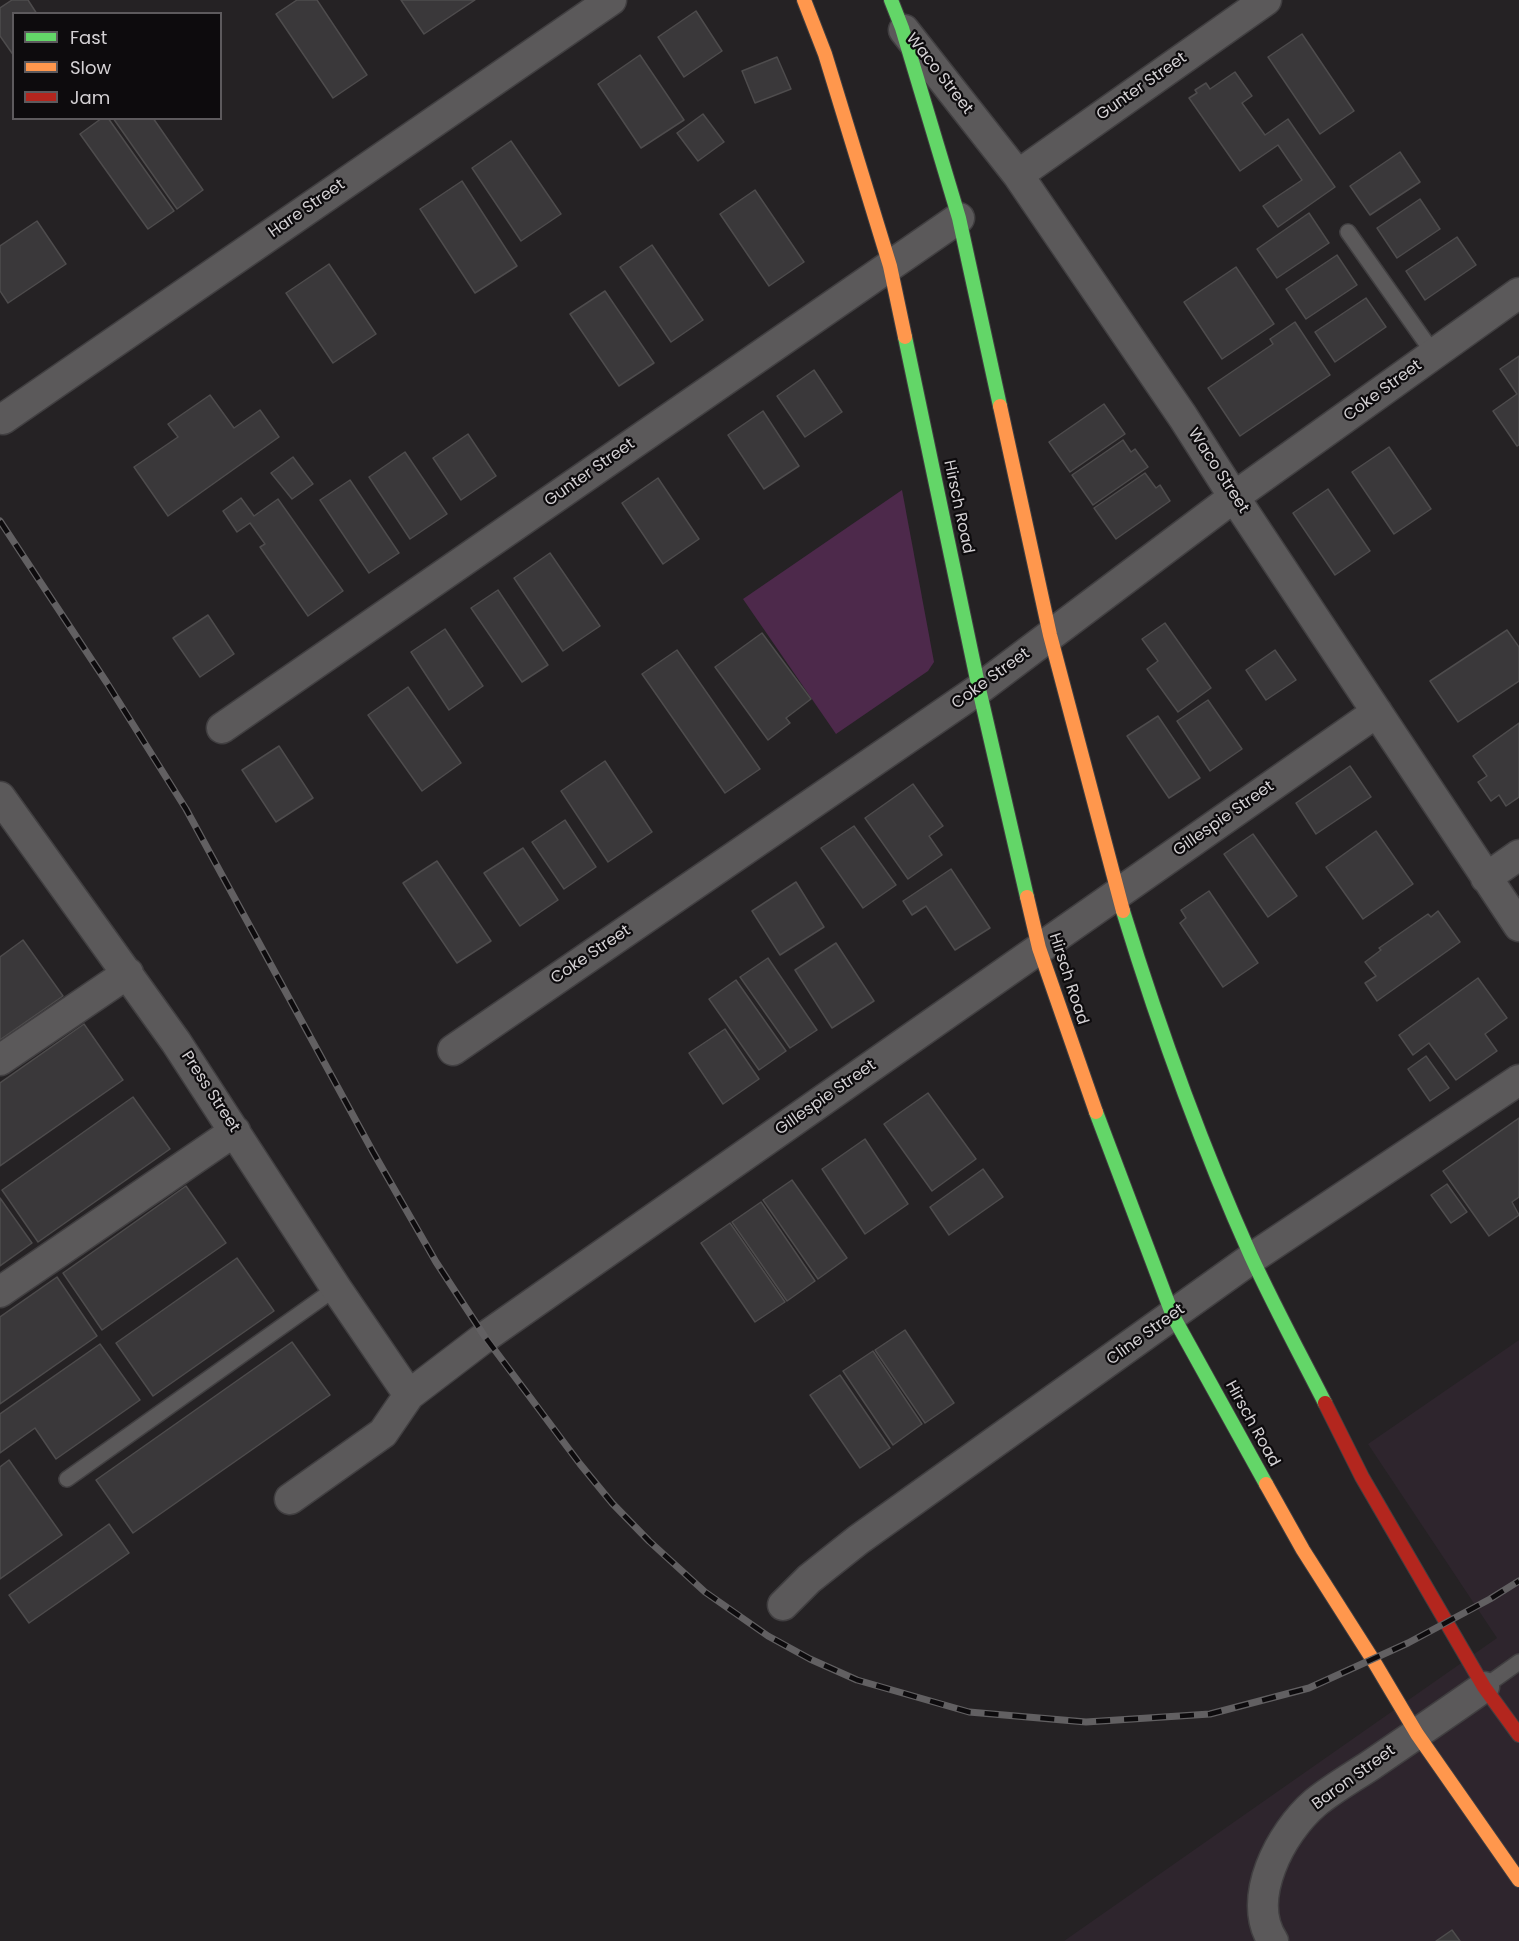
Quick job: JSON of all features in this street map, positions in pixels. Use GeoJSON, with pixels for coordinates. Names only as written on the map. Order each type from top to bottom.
{"type":"FeatureCollection","features":[{"type":"Feature","properties":{"kind":"main road","name":"Hirsch Road"},"geometry":{"type":"LineString","coordinates":[[804,0],[825,54],[890,266],[980,689],[1039,948],[1105,1139],[1173,1316],[1303,1550],[1417,1734],[1519,1880]]}},
{"type":"Feature","properties":{"kind":"main road"},"geometry":{"type":"LineString","coordinates":[[891,0],[902,28],[959,218],[1050,634],[1117,893],[1145,983],[1213,1168],[1252,1258],[1362,1477],[1484,1687],[1519,1735]]}},
{"type":"Feature","properties":{"kind":"street","name":"Hare Street"},"geometry":{"type":"LineString","coordinates":[[3,419],[611,0]]}},
{"type":"Feature","properties":{"kind":"street","name":"Gunter Street"},"geometry":{"type":"LineString","coordinates":[[1018,175],[1266,0]]}},
{"type":"Feature","properties":{"kind":"street","name":"Waco Street"},"geometry":{"type":"LineString","coordinates":[[902,28],[1018,175],[1183,417],[1519,926]]}},
{"type":"Feature","properties":{"kind":"street","name":"Gunter Street"},"geometry":{"type":"LineString","coordinates":[[222,728],[959,218]]}},
{"type":"Feature","properties":{"kind":"street","name":"Coke Street"},"geometry":{"type":"LineString","coordinates":[[453,1050],[980,689],[1234,497],[1519,293]]}},
{"type":"Feature","properties":{"kind":"street","name":"Gillespie Street"},"geometry":{"type":"LineString","coordinates":[[290,1498],[382,1433],[409,1395],[485,1336],[1377,712]]}},
{"type":"Feature","properties":{"kind":"street","name":"Press Street"},"geometry":{"type":"LineString","coordinates":[[0,797],[128,973],[409,1395]]}},
{"type":"Feature","properties":{"kind":"street"},"geometry":{"type":"LineString","coordinates":[[1486,878],[1519,855]]}},
{"type":"Feature","properties":{"kind":"street"},"geometry":{"type":"LineString","coordinates":[[0,1060],[128,973]]}},
{"type":"Feature","properties":{"kind":"street","name":"Cline Street"},"geometry":{"type":"LineString","coordinates":[[783,1605],[809,1579],[858,1540],[1252,1258],[1519,1080]]}},
{"type":"Feature","properties":{"kind":"street"},"geometry":{"type":"LineString","coordinates":[[0,1292],[235,1131]]}},
{"type":"Feature","properties":{"kind":"street","name":"Baron Street"},"geometry":{"type":"LineString","coordinates":[[1273,1941],[1267,1932],[1263,1902],[1268,1872],[1286,1837],[1314,1804],[1484,1687]]}},
{"type":"Feature","properties":{"kind":"lane"},"geometry":{"type":"LineString","coordinates":[[1348,232],[1434,354]]}},
{"type":"Feature","properties":{"kind":"lane"},"geometry":{"type":"LineString","coordinates":[[67,1479],[336,1288]]}},
{"type":"Feature","properties":{"kind":"lane","name":"Baron Street"},"geometry":{"type":"LineString","coordinates":[[1484,1687],[1519,1662]]}},
{"type":"Feature","properties":{"kind":"shaded area"},"geometry":{"type":"Polygon","coordinates":[[[902,490],[934,662],[928,671],[836,734],[743,599],[902,490]]]}},
{"type":"Feature","properties":{"kind":"shaded area"},"geometry":{"type":"Polygon","coordinates":[[[1519,1340],[1519,1941],[1064,1941],[1497,1638],[1368,1444],[1519,1340]]]}},
{"type":"Feature","properties":{"kind":"building"},"geometry":{"type":"Polygon","coordinates":[[[12,0],[28,0],[36,12],[12,12],[12,53],[0,36],[0,8],[12,0]]]}},
{"type":"Feature","properties":{"kind":"building"},"geometry":{"type":"Polygon","coordinates":[[[297,0],[317,0],[367,75],[333,98],[276,14],[297,0]]]}},
{"type":"Feature","properties":{"kind":"building"},"geometry":{"type":"Polygon","coordinates":[[[401,0],[475,0],[424,34],[401,0]]]}},
{"type":"Feature","properties":{"kind":"building"},"geometry":{"type":"Polygon","coordinates":[[[696,11],[722,51],[684,77],[658,37],[696,11]]]}},
{"type":"Feature","properties":{"kind":"building"},"geometry":{"type":"Polygon","coordinates":[[[1302,34],[1354,111],[1320,134],[1268,57],[1302,34]]]}},
{"type":"Feature","properties":{"kind":"building"},"geometry":{"type":"Polygon","coordinates":[[[640,55],[684,120],[641,148],[598,84],[640,55]]]}},
{"type":"Feature","properties":{"kind":"building"},"geometry":{"type":"Polygon","coordinates":[[[777,57],[791,89],[755,103],[742,71],[777,57]]]}},
{"type":"Feature","properties":{"kind":"building"},"geometry":{"type":"Polygon","coordinates":[[[1235,72],[1252,96],[1242,103],[1265,135],[1288,119],[1335,187],[1278,227],[1263,206],[1302,180],[1278,145],[1240,171],[1189,98],[1197,93],[1195,90],[1206,83],[1210,89],[1235,72]]]}},
{"type":"Feature","properties":{"kind":"building"},"geometry":{"type":"Polygon","coordinates":[[[703,114],[724,142],[698,161],[677,133],[703,114]]]}},
{"type":"Feature","properties":{"kind":"building"},"geometry":{"type":"Polygon","coordinates":[[[99,120],[109,120],[174,211],[148,229],[80,134],[99,120]]]}},
{"type":"Feature","properties":{"kind":"building"},"geometry":{"type":"Polygon","coordinates":[[[114,120],[154,120],[203,190],[177,209],[114,120]]]}},
{"type":"Feature","properties":{"kind":"building"},"geometry":{"type":"Polygon","coordinates":[[[511,141],[561,214],[521,241],[472,168],[511,141]]]}},
{"type":"Feature","properties":{"kind":"building"},"geometry":{"type":"Polygon","coordinates":[[[1400,152],[1420,182],[1370,215],[1350,186],[1400,152]]]}},
{"type":"Feature","properties":{"kind":"building"},"geometry":{"type":"Polygon","coordinates":[[[462,181],[517,266],[475,293],[420,209],[462,181]]]}},
{"type":"Feature","properties":{"kind":"building"},"geometry":{"type":"Polygon","coordinates":[[[755,190],[804,262],[769,286],[720,214],[755,190]]]}},
{"type":"Feature","properties":{"kind":"building"},"geometry":{"type":"Polygon","coordinates":[[[1420,199],[1440,229],[1397,258],[1377,228],[1420,199]]]}},
{"type":"Feature","properties":{"kind":"building"},"geometry":{"type":"Polygon","coordinates":[[[1309,213],[1329,243],[1277,278],[1257,249],[1309,213]]]}},
{"type":"Feature","properties":{"kind":"building"},"geometry":{"type":"Polygon","coordinates":[[[37,221],[66,264],[8,303],[0,291],[0,246],[37,221]]]}},
{"type":"Feature","properties":{"kind":"building"},"geometry":{"type":"Polygon","coordinates":[[[1457,237],[1476,265],[1425,300],[1406,271],[1457,237]]]}},
{"type":"Feature","properties":{"kind":"building"},"geometry":{"type":"Polygon","coordinates":[[[652,245],[703,320],[671,342],[620,267],[652,245]]]}},
{"type":"Feature","properties":{"kind":"building"},"geometry":{"type":"Polygon","coordinates":[[[1337,255],[1357,285],[1306,319],[1286,289],[1337,255]]]}},
{"type":"Feature","properties":{"kind":"building"},"geometry":{"type":"Polygon","coordinates":[[[329,264],[376,334],[333,363],[286,293],[329,264]]]}},
{"type":"Feature","properties":{"kind":"building"},"geometry":{"type":"Polygon","coordinates":[[[1236,267],[1274,324],[1222,359],[1184,302],[1236,267]]]}},
{"type":"Feature","properties":{"kind":"building"},"geometry":{"type":"Polygon","coordinates":[[[605,291],[654,363],[619,386],[570,314],[605,291]]]}},
{"type":"Feature","properties":{"kind":"building"},"geometry":{"type":"Polygon","coordinates":[[[1366,298],[1386,327],[1335,362],[1315,332],[1366,298]]]}},
{"type":"Feature","properties":{"kind":"building"},"geometry":{"type":"Polygon","coordinates":[[[1295,322],[1330,375],[1240,436],[1208,388],[1273,344],[1270,339],[1295,322]]]}},
{"type":"Feature","properties":{"kind":"building"},"geometry":{"type":"Polygon","coordinates":[[[1519,356],[1519,445],[1517,446],[1493,411],[1517,394],[1500,369],[1519,356]]]}},
{"type":"Feature","properties":{"kind":"building"},"geometry":{"type":"Polygon","coordinates":[[[814,370],[842,412],[805,437],[777,396],[814,370]]]}},
{"type":"Feature","properties":{"kind":"building"},"geometry":{"type":"Polygon","coordinates":[[[210,395],[234,428],[260,410],[279,437],[168,516],[134,467],[178,437],[168,424],[210,395]]]}},
{"type":"Feature","properties":{"kind":"building"},"geometry":{"type":"Polygon","coordinates":[[[1104,404],[1125,434],[1070,472],[1049,442],[1104,404]]]}},
{"type":"Feature","properties":{"kind":"building"},"geometry":{"type":"Polygon","coordinates":[[[763,411],[799,466],[764,489],[728,435],[763,411]]]}},
{"type":"Feature","properties":{"kind":"building"},"geometry":{"type":"Polygon","coordinates":[[[468,434],[496,476],[461,500],[433,458],[468,434]]]}},
{"type":"Feature","properties":{"kind":"building"},"geometry":{"type":"Polygon","coordinates":[[[1123,440],[1131,452],[1135,449],[1148,467],[1093,505],[1072,475],[1123,440]]]}},
{"type":"Feature","properties":{"kind":"building"},"geometry":{"type":"Polygon","coordinates":[[[1389,447],[1431,509],[1394,534],[1352,472],[1389,447]]]}},
{"type":"Feature","properties":{"kind":"building"},"geometry":{"type":"Polygon","coordinates":[[[405,452],[447,514],[410,539],[369,477],[405,452]]]}},
{"type":"Feature","properties":{"kind":"building"},"geometry":{"type":"Polygon","coordinates":[[[293,457],[313,484],[292,499],[271,473],[293,457]]]}},
{"type":"Feature","properties":{"kind":"building"},"geometry":{"type":"Polygon","coordinates":[[[1145,473],[1156,488],[1160,485],[1170,501],[1116,539],[1094,508],[1145,473]]]}},
{"type":"Feature","properties":{"kind":"building"},"geometry":{"type":"Polygon","coordinates":[[[658,478],[699,539],[663,564],[622,503],[658,478]]]}},
{"type":"Feature","properties":{"kind":"building"},"geometry":{"type":"Polygon","coordinates":[[[350,480],[399,553],[369,573],[320,500],[350,480]]]}},
{"type":"Feature","properties":{"kind":"building"},"geometry":{"type":"Polygon","coordinates":[[[1328,489],[1370,551],[1335,575],[1293,513],[1328,489]]]}},
{"type":"Feature","properties":{"kind":"building"},"geometry":{"type":"Polygon","coordinates":[[[241,498],[254,516],[278,499],[343,591],[308,616],[260,547],[265,544],[250,523],[237,532],[223,511],[241,498]]]}},
{"type":"Feature","properties":{"kind":"building"},"geometry":{"type":"Polygon","coordinates":[[[550,553],[600,626],[563,651],[514,578],[550,553]]]}},
{"type":"Feature","properties":{"kind":"building"},"geometry":{"type":"Polygon","coordinates":[[[498,590],[548,665],[522,682],[471,608],[498,590]]]}},
{"type":"Feature","properties":{"kind":"building"},"geometry":{"type":"Polygon","coordinates":[[[208,615],[234,654],[200,677],[173,638],[208,615]]]}},
{"type":"Feature","properties":{"kind":"building"},"geometry":{"type":"Polygon","coordinates":[[[1165,623],[1211,688],[1178,712],[1147,669],[1158,661],[1142,639],[1165,623]]]}},
{"type":"Feature","properties":{"kind":"building"},"geometry":{"type":"Polygon","coordinates":[[[445,629],[483,686],[449,710],[411,652],[445,629]]]}},
{"type":"Feature","properties":{"kind":"building"},"geometry":{"type":"Polygon","coordinates":[[[1507,630],[1519,647],[1519,681],[1458,722],[1430,681],[1507,630]]]}},
{"type":"Feature","properties":{"kind":"building"},"geometry":{"type":"Polygon","coordinates":[[[762,633],[811,699],[786,718],[790,723],[768,740],[715,667],[762,633]]]}},
{"type":"Feature","properties":{"kind":"building"},"geometry":{"type":"Polygon","coordinates":[[[677,650],[760,769],[725,793],[642,674],[677,650]]]}},
{"type":"Feature","properties":{"kind":"building"},"geometry":{"type":"Polygon","coordinates":[[[1275,650],[1296,680],[1266,700],[1246,670],[1275,650]]]}},
{"type":"Feature","properties":{"kind":"building"},"geometry":{"type":"Polygon","coordinates":[[[408,687],[461,763],[422,791],[368,715],[408,687]]]}},
{"type":"Feature","properties":{"kind":"building"},"geometry":{"type":"Polygon","coordinates":[[[1208,700],[1242,749],[1210,771],[1177,721],[1208,700]]]}},
{"type":"Feature","properties":{"kind":"building"},"geometry":{"type":"Polygon","coordinates":[[[1158,716],[1200,778],[1169,798],[1127,736],[1158,716]]]}},
{"type":"Feature","properties":{"kind":"building"},"geometry":{"type":"Polygon","coordinates":[[[1519,723],[1519,797],[1506,806],[1499,795],[1491,801],[1478,782],[1487,776],[1473,756],[1519,723]]]}},
{"type":"Feature","properties":{"kind":"building"},"geometry":{"type":"Polygon","coordinates":[[[279,746],[313,798],[276,822],[242,770],[279,746]]]}},
{"type":"Feature","properties":{"kind":"building"},"geometry":{"type":"Polygon","coordinates":[[[605,761],[652,832],[608,862],[561,791],[605,761]]]}},
{"type":"Feature","properties":{"kind":"building"},"geometry":{"type":"Polygon","coordinates":[[[1350,766],[1371,797],[1316,834],[1296,803],[1350,766]]]}},
{"type":"Feature","properties":{"kind":"building"},"geometry":{"type":"Polygon","coordinates":[[[913,784],[943,826],[929,836],[942,855],[908,879],[865,818],[913,784]]]}},
{"type":"Feature","properties":{"kind":"building"},"geometry":{"type":"Polygon","coordinates":[[[565,820],[596,867],[564,889],[532,842],[565,820]]]}},
{"type":"Feature","properties":{"kind":"building"},"geometry":{"type":"Polygon","coordinates":[[[854,826],[896,885],[863,908],[821,848],[854,826]]]}},
{"type":"Feature","properties":{"kind":"building"},"geometry":{"type":"Polygon","coordinates":[[[1376,831],[1413,884],[1363,919],[1326,867],[1376,831]]]}},
{"type":"Feature","properties":{"kind":"building"},"geometry":{"type":"Polygon","coordinates":[[[1253,834],[1297,896],[1268,917],[1224,854],[1253,834]]]}},
{"type":"Feature","properties":{"kind":"building"},"geometry":{"type":"Polygon","coordinates":[[[523,848],[558,900],[520,926],[484,873],[523,848]]]}},
{"type":"Feature","properties":{"kind":"building"},"geometry":{"type":"Polygon","coordinates":[[[437,861],[491,941],[457,963],[403,883],[437,861]]]}},
{"type":"Feature","properties":{"kind":"building"},"geometry":{"type":"Polygon","coordinates":[[[951,869],[990,928],[955,950],[926,906],[912,915],[903,901],[951,869]]]}},
{"type":"Feature","properties":{"kind":"building"},"geometry":{"type":"Polygon","coordinates":[[[796,882],[824,927],[780,955],[752,911],[796,882]]]}},
{"type":"Feature","properties":{"kind":"building"},"geometry":{"type":"Polygon","coordinates":[[[1209,891],[1258,963],[1223,987],[1180,923],[1186,918],[1181,910],[1209,891]]]}},
{"type":"Feature","properties":{"kind":"building"},"geometry":{"type":"Polygon","coordinates":[[[1438,911],[1460,942],[1377,1001],[1365,983],[1376,976],[1365,962],[1381,950],[1379,948],[1428,914],[1431,917],[1438,911]]]}},
{"type":"Feature","properties":{"kind":"building"},"geometry":{"type":"Polygon","coordinates":[[[23,940],[63,996],[0,1040],[0,957],[23,940]]]}},
{"type":"Feature","properties":{"kind":"building"},"geometry":{"type":"Polygon","coordinates":[[[836,943],[874,1001],[832,1028],[795,970],[836,943]]]}},
{"type":"Feature","properties":{"kind":"building"},"geometry":{"type":"Polygon","coordinates":[[[768,958],[817,1030],[790,1048],[740,977],[768,958]]]}},
{"type":"Feature","properties":{"kind":"building"},"geometry":{"type":"Polygon","coordinates":[[[1478,978],[1507,1018],[1485,1034],[1497,1051],[1456,1080],[1429,1043],[1413,1055],[1399,1035],[1478,978]]]}},
{"type":"Feature","properties":{"kind":"building"},"geometry":{"type":"Polygon","coordinates":[[[736,980],[786,1051],[759,1070],[709,999],[736,980]]]}},
{"type":"Feature","properties":{"kind":"building"},"geometry":{"type":"Polygon","coordinates":[[[84,1024],[123,1080],[0,1166],[0,1083],[84,1024]]]}},
{"type":"Feature","properties":{"kind":"building"},"geometry":{"type":"Polygon","coordinates":[[[725,1029],[759,1079],[723,1104],[689,1053],[725,1029]]]}},
{"type":"Feature","properties":{"kind":"building"},"geometry":{"type":"Polygon","coordinates":[[[1426,1056],[1449,1088],[1430,1101],[1408,1069],[1426,1056]]]}},
{"type":"Feature","properties":{"kind":"building"},"geometry":{"type":"Polygon","coordinates":[[[928,1093],[976,1159],[932,1191],[884,1124],[928,1093]]]}},
{"type":"Feature","properties":{"kind":"building"},"geometry":{"type":"Polygon","coordinates":[[[133,1097],[170,1149],[38,1242],[2,1190],[133,1097]]]}},
{"type":"Feature","properties":{"kind":"building"},"geometry":{"type":"Polygon","coordinates":[[[1519,1118],[1519,1197],[1512,1202],[1519,1215],[1489,1236],[1443,1171],[1519,1118]]]}},
{"type":"Feature","properties":{"kind":"building"},"geometry":{"type":"Polygon","coordinates":[[[865,1139],[908,1204],[865,1234],[822,1169],[865,1139]]]}},
{"type":"Feature","properties":{"kind":"building"},"geometry":{"type":"Polygon","coordinates":[[[983,1169],[1003,1197],[949,1235],[930,1207],[983,1169]]]}},
{"type":"Feature","properties":{"kind":"building"},"geometry":{"type":"Polygon","coordinates":[[[792,1180],[847,1258],[818,1279],[763,1200],[792,1180]]]}},
{"type":"Feature","properties":{"kind":"building"},"geometry":{"type":"Polygon","coordinates":[[[1447,1184],[1467,1212],[1451,1223],[1431,1195],[1447,1184]]]}},
{"type":"Feature","properties":{"kind":"building"},"geometry":{"type":"Polygon","coordinates":[[[186,1186],[226,1243],[102,1330],[63,1273],[186,1186]]]}},
{"type":"Feature","properties":{"kind":"building"},"geometry":{"type":"Polygon","coordinates":[[[0,1198],[32,1243],[0,1266],[0,1198]]]}},
{"type":"Feature","properties":{"kind":"building"},"geometry":{"type":"Polygon","coordinates":[[[761,1202],[815,1281],[787,1301],[732,1222],[761,1202]]]}},
{"type":"Feature","properties":{"kind":"building"},"geometry":{"type":"Polygon","coordinates":[[[730,1223],[785,1302],[755,1322],[701,1243],[730,1223]]]}},
{"type":"Feature","properties":{"kind":"building"},"geometry":{"type":"Polygon","coordinates":[[[237,1258],[274,1311],[153,1396],[116,1343],[237,1258]]]}},
{"type":"Feature","properties":{"kind":"building"},"geometry":{"type":"Polygon","coordinates":[[[57,1277],[97,1336],[0,1404],[0,1317],[57,1277]]]}},
{"type":"Feature","properties":{"kind":"building"},"geometry":{"type":"Polygon","coordinates":[[[905,1330],[954,1403],[925,1423],[875,1350],[905,1330]]]}},
{"type":"Feature","properties":{"kind":"building"},"geometry":{"type":"Polygon","coordinates":[[[292,1342],[330,1395],[133,1533],[96,1480],[292,1342]]]}},
{"type":"Feature","properties":{"kind":"building"},"geometry":{"type":"Polygon","coordinates":[[[100,1344],[140,1400],[56,1459],[35,1428],[0,1453],[0,1414],[100,1344]]]}},
{"type":"Feature","properties":{"kind":"building"},"geometry":{"type":"Polygon","coordinates":[[[873,1351],[922,1424],[893,1445],[843,1371],[873,1351]]]}},
{"type":"Feature","properties":{"kind":"building"},"geometry":{"type":"Polygon","coordinates":[[[840,1375],[890,1448],[860,1468],[810,1395],[840,1375]]]}},
{"type":"Feature","properties":{"kind":"building"},"geometry":{"type":"Polygon","coordinates":[[[9,1460],[62,1535],[0,1579],[0,1467],[9,1460]]]}},
{"type":"Feature","properties":{"kind":"building"},"geometry":{"type":"Polygon","coordinates":[[[109,1524],[129,1553],[29,1623],[9,1595],[109,1524]]]}},
{"type":"Feature","properties":{"kind":"building"},"geometry":{"type":"Polygon","coordinates":[[[1452,1930],[1460,1941],[1436,1941],[1452,1930]]]}},
{"type":"Feature","properties":{"kind":"railway"},"geometry":{"type":"LineString","coordinates":[[0,521],[107,683],[186,809],[373,1152],[436,1262],[485,1337],[612,1503],[649,1541],[705,1592],[768,1636],[810,1659],[857,1680],[969,1712],[1086,1722],[1210,1714],[1309,1688],[1408,1643],[1519,1581]]}},
{"type":"Feature","properties":{"kind":"traffic: fast"},"geometry":{"type":"LineString","coordinates":[[891,0],[902,28],[959,218],[1000,406]]}},
{"type":"Feature","properties":{"kind":"traffic: fast"},"geometry":{"type":"LineString","coordinates":[[905,337],[979,689],[1027,897]]}},
{"type":"Feature","properties":{"kind":"traffic: fast"},"geometry":{"type":"LineString","coordinates":[[1123,911],[1166,1042],[1215,1172],[1260,1275],[1325,1403]]}},
{"type":"Feature","properties":{"kind":"traffic: fast"},"geometry":{"type":"LineString","coordinates":[[1096,1112],[1173,1316],[1266,1484]]}},
{"type":"Feature","properties":{"kind":"traffic: slow"},"geometry":{"type":"LineString","coordinates":[[804,0],[825,54],[890,266],[905,337]]}},
{"type":"Feature","properties":{"kind":"traffic: slow"},"geometry":{"type":"LineString","coordinates":[[1000,406],[1050,635],[1123,911]]}},
{"type":"Feature","properties":{"kind":"traffic: slow"},"geometry":{"type":"LineString","coordinates":[[1027,897],[1039,948],[1096,1112]]}},
{"type":"Feature","properties":{"kind":"traffic: slow"},"geometry":{"type":"LineString","coordinates":[[1266,1484],[1303,1550],[1417,1734],[1519,1880]]}},
{"type":"Feature","properties":{"kind":"traffic: jam"},"geometry":{"type":"LineString","coordinates":[[1325,1403],[1362,1477],[1484,1687],[1519,1735]]}}]}
